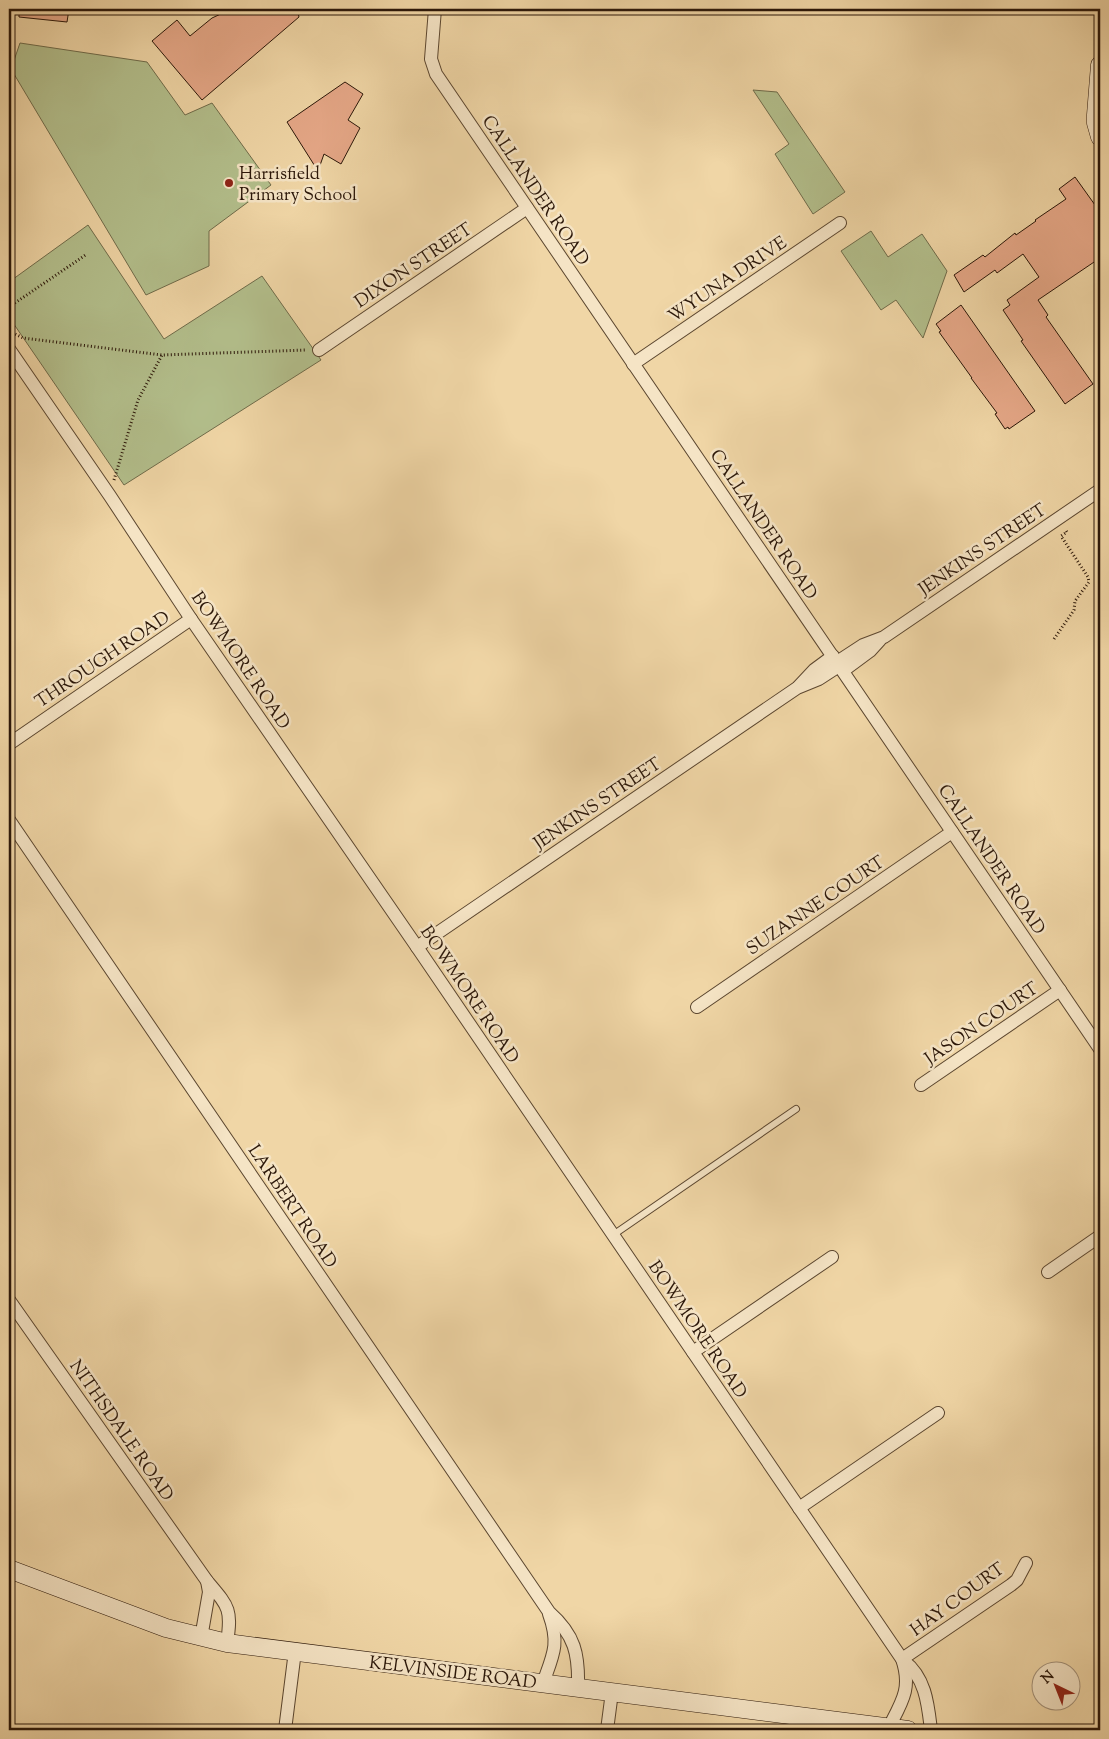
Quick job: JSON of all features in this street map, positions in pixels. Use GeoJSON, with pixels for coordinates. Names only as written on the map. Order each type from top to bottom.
{"type":"FeatureCollection","features":[{"type":"Feature","properties":{"kind":"street","name":"CALLANDER ROAD"},"geometry":{"type":"LineString","coordinates":[[435,9],[431,58],[433,70],[1100,1049]]}},
{"type":"Feature","properties":{"kind":"street"},"geometry":{"type":"LineString","coordinates":[[1100,65],[1096,115],[1100,137]]}},
{"type":"Feature","properties":{"kind":"street","name":"DIXON STREET"},"geometry":{"type":"LineString","coordinates":[[319,350],[527,208]]}},
{"type":"Feature","properties":{"kind":"street","name":"WYUNA DRIVE"},"geometry":{"type":"LineString","coordinates":[[633,364],[840,223]]}},
{"type":"Feature","properties":{"kind":"street","name":"BOWMORE ROAD"},"geometry":{"type":"LineString","coordinates":[[9,349],[110,496],[191,619],[417,946],[902,1659],[916,1672],[923,1685],[928,1703],[931,1730]]}},
{"type":"Feature","properties":{"kind":"street","name":"JENKINS STREET"},"geometry":{"type":"LineString","coordinates":[[417,946],[798,688],[810,674],[870,652],[884,637],[1100,490]]}},
{"type":"Feature","properties":{"kind":"street","name":"THROUGH ROAD"},"geometry":{"type":"LineString","coordinates":[[9,744],[191,619]]}},
{"type":"Feature","properties":{"kind":"street","name":"LARBERT ROAD"},"geometry":{"type":"LineString","coordinates":[[9,820],[549,1612],[559,1621],[575,1647],[578,1663],[578,1688]]}},
{"type":"Feature","properties":{"kind":"street","name":"SUZANNE COURT"},"geometry":{"type":"LineString","coordinates":[[697,1007],[952,832]]}},
{"type":"Feature","properties":{"kind":"street","name":"JASON COURT"},"geometry":{"type":"LineString","coordinates":[[921,1085],[1060,990]]}},
{"type":"Feature","properties":{"kind":"street"},"geometry":{"type":"LineString","coordinates":[[1048,1272],[1100,1236]]}},
{"type":"Feature","properties":{"kind":"street"},"geometry":{"type":"LineString","coordinates":[[692,1352],[832,1257]]}},
{"type":"Feature","properties":{"kind":"street","name":"NITHSDALE ROAD"},"geometry":{"type":"LineString","coordinates":[[9,1300],[207,1581],[228,1607],[230,1623],[227,1643]]}},
{"type":"Feature","properties":{"kind":"street"},"geometry":{"type":"LineString","coordinates":[[799,1508],[938,1413]]}},
{"type":"Feature","properties":{"kind":"street","name":"HAY COURT"},"geometry":{"type":"LineString","coordinates":[[902,1659],[1011,1585],[1017,1580],[1026,1563]]}},
{"type":"Feature","properties":{"kind":"street","name":"KELVINSIDE ROAD"},"geometry":{"type":"LineString","coordinates":[[9,1569],[166,1628],[227,1643],[908,1730]]}},
{"type":"Feature","properties":{"kind":"street"},"geometry":{"type":"LineString","coordinates":[[201,1638],[209,1592],[207,1581]]}},
{"type":"Feature","properties":{"kind":"street","name":"LARBERT ROAD"},"geometry":{"type":"LineString","coordinates":[[543,1683],[556,1639],[549,1612]]}},
{"type":"Feature","properties":{"kind":"street"},"geometry":{"type":"LineString","coordinates":[[285,1730],[295,1651]]}},
{"type":"Feature","properties":{"kind":"street","name":"BOWMORE ROAD"},"geometry":{"type":"LineString","coordinates":[[889,1727],[906,1692],[906,1671],[902,1659]]}},
{"type":"Feature","properties":{"kind":"street"},"geometry":{"type":"LineString","coordinates":[[607,1730],[612,1692]]}},
{"type":"Feature","properties":{"kind":"lane"},"geometry":{"type":"LineString","coordinates":[[613,1236],[796,1109]]}},
{"type":"Feature","properties":{"kind":"path"},"geometry":{"type":"LineString","coordinates":[[9,307],[87,254]]}},
{"type":"Feature","properties":{"kind":"path"},"geometry":{"type":"LineString","coordinates":[[9,331],[23,338],[162,355],[319,350]]}},
{"type":"Feature","properties":{"kind":"path"},"geometry":{"type":"LineString","coordinates":[[110,496],[138,400],[162,355]]}},
{"type":"Feature","properties":{"kind":"path"},"geometry":{"type":"LineString","coordinates":[[1054,640],[1074,610],[1075,601],[1088,582],[1088,577],[1061,536],[1066,532],[1057,519]]}},
{"type":"Feature","properties":{"kind":"green space"},"geometry":{"type":"Polygon","coordinates":[[[20,43],[147,62],[185,115],[212,103],[271,185],[209,231],[209,266],[146,295],[11,69],[20,43]]]}},
{"type":"Feature","properties":{"kind":"green space"},"geometry":{"type":"Polygon","coordinates":[[[753,90],[777,92],[845,192],[813,214],[775,154],[789,144],[753,90]]]}},
{"type":"Feature","properties":{"kind":"green space"},"geometry":{"type":"Polygon","coordinates":[[[88,225],[164,339],[262,276],[321,360],[124,485],[9,317],[9,282],[88,225]]]}},
{"type":"Feature","properties":{"kind":"green space"},"geometry":{"type":"Polygon","coordinates":[[[871,231],[888,257],[922,234],[947,271],[923,338],[896,300],[881,310],[841,251],[871,231]]]}},
{"type":"Feature","properties":{"kind":"building"},"geometry":{"type":"Polygon","coordinates":[[[19,9],[69,9],[67,22],[19,17],[19,9]]]}},
{"type":"Feature","properties":{"kind":"building"},"geometry":{"type":"Polygon","coordinates":[[[225,9],[297,9],[299,17],[202,100],[152,41],[177,20],[190,36],[212,18],[225,12],[225,9]]]}},
{"type":"Feature","properties":{"kind":"building"},"geometry":{"type":"Polygon","coordinates":[[[345,82],[363,94],[348,120],[360,128],[341,164],[324,154],[318,171],[287,122],[345,82]]]}},
{"type":"Feature","properties":{"kind":"building"},"geometry":{"type":"Polygon","coordinates":[[[1075,177],[1100,212],[1100,258],[1038,300],[1048,315],[1046,317],[1093,384],[1065,404],[1021,341],[1023,340],[1003,310],[1010,305],[1007,300],[1039,277],[1023,254],[997,273],[995,270],[964,292],[954,275],[983,255],[985,257],[1015,233],[1016,235],[1066,199],[1059,189],[1075,177]]]}},
{"type":"Feature","properties":{"kind":"building"},"geometry":{"type":"Polygon","coordinates":[[[961,305],[1035,411],[1009,429],[1008,427],[1005,429],[995,414],[997,413],[939,332],[941,331],[936,324],[961,305]]]}},
{"type":"Feature","properties":{"kind":"place","name":"Harrisfield Primary School"},"geometry":{"type":"Point","coordinates":[229,183]}}]}
